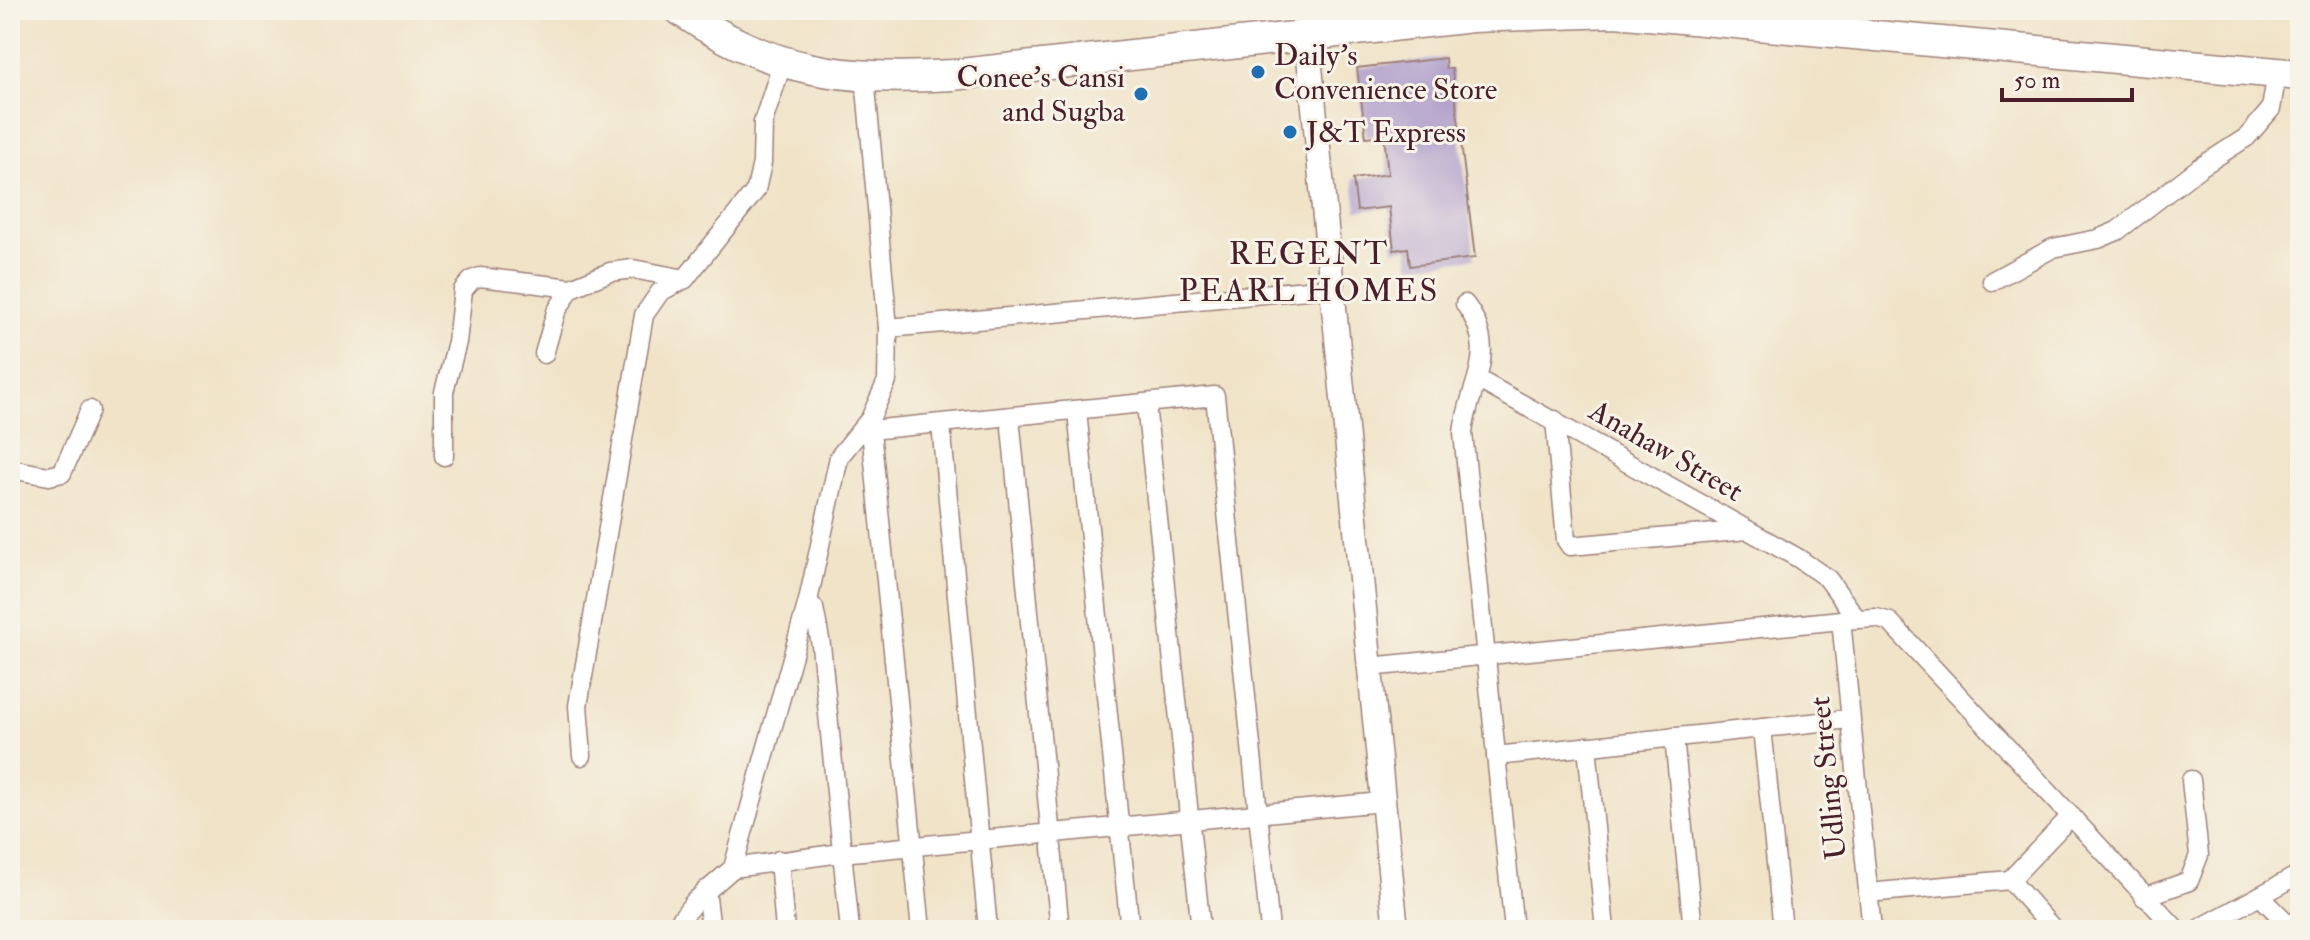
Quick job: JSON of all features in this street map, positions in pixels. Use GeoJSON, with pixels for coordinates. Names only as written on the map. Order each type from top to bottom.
{"type":"FeatureCollection","features":[{"type":"Feature","properties":{"kind":"main road"},"geometry":{"type":"LineString","coordinates":[[680,10],[752,53],[782,64],[865,77],[952,75],[1307,37],[1472,14],[1615,12],[2288,74]]}},
{"type":"Feature","properties":{"kind":"street"},"geometry":{"type":"LineString","coordinates":[[1307,37],[1329,288],[1396,930]]}},
{"type":"Feature","properties":{"kind":"street"},"geometry":{"type":"LineString","coordinates":[[582,756],[578,706],[644,315],[660,292],[685,279],[756,190],[762,163],[763,122],[782,64]]}},
{"type":"Feature","properties":{"kind":"street"},"geometry":{"type":"LineString","coordinates":[[1992,281],[2053,248],[2098,239],[2117,231],[2199,168],[2247,137],[2271,109],[2288,74]]}},
{"type":"Feature","properties":{"kind":"street"},"geometry":{"type":"LineString","coordinates":[[733,868],[808,601],[839,457],[866,431],[887,381],[888,328],[865,77]]}},
{"type":"Feature","properties":{"kind":"street"},"geometry":{"type":"LineString","coordinates":[[444,456],[444,392],[457,342],[463,290],[472,280],[480,277],[571,288],[610,272],[633,269],[685,279]]}},
{"type":"Feature","properties":{"kind":"street"},"geometry":{"type":"LineString","coordinates":[[544,354],[556,312],[571,288]]}},
{"type":"Feature","properties":{"kind":"street"},"geometry":{"type":"LineString","coordinates":[[888,328],[1329,288]]}},
{"type":"Feature","properties":{"kind":"street"},"geometry":{"type":"LineString","coordinates":[[1465,304],[1479,323],[1483,362],[1479,380],[1466,406],[1463,433],[1514,930]]}},
{"type":"Feature","properties":{"kind":"street","name":"Anahaw Street"},"geometry":{"type":"LineString","coordinates":[[1479,380],[1748,530],[1828,579],[1849,620]]}},
{"type":"Feature","properties":{"kind":"street"},"geometry":{"type":"LineString","coordinates":[[866,431],[1215,396],[1270,930]]}},
{"type":"Feature","properties":{"kind":"street"},"geometry":{"type":"LineString","coordinates":[[1146,404],[1201,930]]}},
{"type":"Feature","properties":{"kind":"street"},"geometry":{"type":"LineString","coordinates":[[10,469],[49,476],[62,473],[90,410]]}},
{"type":"Feature","properties":{"kind":"street"},"geometry":{"type":"LineString","coordinates":[[1077,411],[1130,930]]}},
{"type":"Feature","properties":{"kind":"street"},"geometry":{"type":"LineString","coordinates":[[1010,417],[1060,930]]}},
{"type":"Feature","properties":{"kind":"street"},"geometry":{"type":"LineString","coordinates":[[1555,420],[1566,540],[1570,546],[1748,530]]}},
{"type":"Feature","properties":{"kind":"street"},"geometry":{"type":"LineString","coordinates":[[941,424],[988,930]]}},
{"type":"Feature","properties":{"kind":"street"},"geometry":{"type":"LineString","coordinates":[[866,431],[921,930]]}},
{"type":"Feature","properties":{"kind":"street"},"geometry":{"type":"LineString","coordinates":[[808,601],[814,608],[821,645],[850,930]]}},
{"type":"Feature","properties":{"kind":"street"},"geometry":{"type":"LineString","coordinates":[[1369,667],[1849,620],[1890,622],[2177,930]]}},
{"type":"Feature","properties":{"kind":"street","name":"Udling Street"},"geometry":{"type":"LineString","coordinates":[[1849,620],[1849,719],[1872,930]]}},
{"type":"Feature","properties":{"kind":"street"},"geometry":{"type":"LineString","coordinates":[[1496,756],[1849,719]]}},
{"type":"Feature","properties":{"kind":"street"},"geometry":{"type":"LineString","coordinates":[[1762,728],[1783,930]]}},
{"type":"Feature","properties":{"kind":"street"},"geometry":{"type":"LineString","coordinates":[[1674,737],[1693,930]]}},
{"type":"Feature","properties":{"kind":"street"},"geometry":{"type":"LineString","coordinates":[[1587,746],[1605,930]]}},
{"type":"Feature","properties":{"kind":"street"},"geometry":{"type":"LineString","coordinates":[[2144,897],[2189,881],[2197,866],[2191,780]]}},
{"type":"Feature","properties":{"kind":"street"},"geometry":{"type":"LineString","coordinates":[[673,930],[706,890],[733,868],[841,853],[1382,802]]}},
{"type":"Feature","properties":{"kind":"street"},"geometry":{"type":"LineString","coordinates":[[1868,893],[2010,880],[2070,817]]}},
{"type":"Feature","properties":{"kind":"street"},"geometry":{"type":"LineString","coordinates":[[779,860],[785,930]]}},
{"type":"Feature","properties":{"kind":"street"},"geometry":{"type":"LineString","coordinates":[[2197,930],[2300,874]]}},
{"type":"Feature","properties":{"kind":"street"},"geometry":{"type":"LineString","coordinates":[[2010,880],[2054,930]]}},
{"type":"Feature","properties":{"kind":"street"},"geometry":{"type":"LineString","coordinates":[[706,890],[711,930]]}},
{"type":"Feature","properties":{"kind":"street"},"geometry":{"type":"LineString","coordinates":[[2260,896],[2294,930]]}},
{"type":"Feature","properties":{"kind":"building"},"geometry":{"type":"Polygon","coordinates":[[[1445,58],[1446,69],[1452,69],[1475,258],[1410,266],[1408,248],[1394,250],[1389,207],[1357,211],[1353,179],[1388,174],[1384,135],[1366,137],[1357,68],[1445,58]]]}},
{"type":"Feature","properties":{"kind":"place","name":"Daily's Convenience Store"},"geometry":{"type":"Point","coordinates":[1258,72]}},
{"type":"Feature","properties":{"kind":"place","name":"Conee's Cansi and Sugba"},"geometry":{"type":"Point","coordinates":[1141,94]}},
{"type":"Feature","properties":{"kind":"place","name":"J&T Express"},"geometry":{"type":"Point","coordinates":[1290,132]}},
{"type":"Feature","properties":{"kind":"district","name":"REGENT PEARL HOMES"},"geometry":{"type":"Point","coordinates":[1309,272]}}]}
